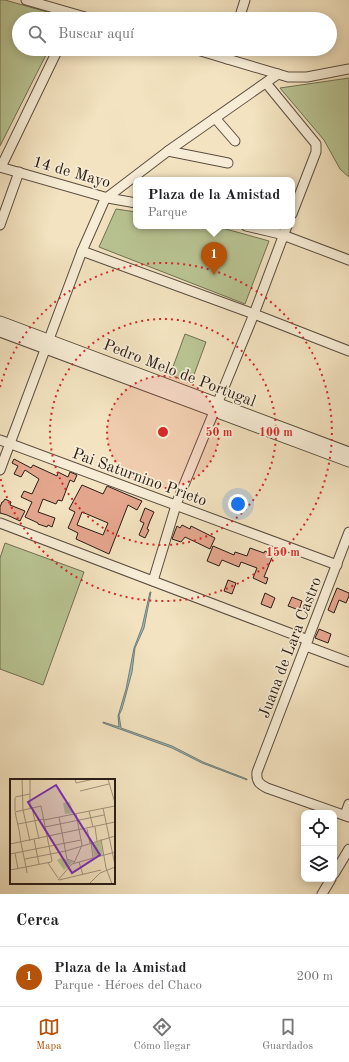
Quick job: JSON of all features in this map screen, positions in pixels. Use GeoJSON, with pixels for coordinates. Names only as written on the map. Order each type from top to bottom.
{"type":"FeatureCollection","features":[{"type":"Feature","properties":{"kind":"street"},"geometry":{"type":"LineString","coordinates":[[26,0],[61,12]]}},
{"type":"Feature","properties":{"kind":"street"},"geometry":{"type":"LineString","coordinates":[[241,12],[245,0]]}},
{"type":"Feature","properties":{"kind":"street"},"geometry":{"type":"LineString","coordinates":[[0,167],[55,56]]}},
{"type":"Feature","properties":{"kind":"street"},"geometry":{"type":"LineString","coordinates":[[217,56],[288,77],[307,77],[349,69]]}},
{"type":"Feature","properties":{"kind":"street"},"geometry":{"type":"LineString","coordinates":[[135,177],[215,118],[278,74]]}},
{"type":"Feature","properties":{"kind":"street"},"geometry":{"type":"LineString","coordinates":[[266,83],[316,144],[316,152],[295,206]]}},
{"type":"Feature","properties":{"kind":"street"},"geometry":{"type":"LineString","coordinates":[[215,118],[235,141]]}},
{"type":"Feature","properties":{"kind":"street"},"geometry":{"type":"LineString","coordinates":[[168,152],[228,163]]}},
{"type":"Feature","properties":{"kind":"street","name":"14 de Mayo"},"geometry":{"type":"LineString","coordinates":[[0,167],[108,198],[133,202]]}},
{"type":"Feature","properties":{"kind":"street"},"geometry":{"type":"LineString","coordinates":[[0,225],[19,172]]}},
{"type":"Feature","properties":{"kind":"street"},"geometry":{"type":"LineString","coordinates":[[0,470],[82,251],[105,199],[133,179]]}},
{"type":"Feature","properties":{"kind":"street"},"geometry":{"type":"LineString","coordinates":[[259,229],[284,235],[349,260]]}},
{"type":"Feature","properties":{"kind":"street"},"geometry":{"type":"LineString","coordinates":[[153,581],[177,506],[254,314],[286,229]]}},
{"type":"Feature","properties":{"kind":"street"},"geometry":{"type":"LineString","coordinates":[[82,251],[254,314],[349,351]]}},
{"type":"Feature","properties":{"kind":"street","name":"Pedro Melo de Portugal"},"geometry":{"type":"LineString","coordinates":[[0,322],[47,344],[216,407],[349,453]]}},
{"type":"Feature","properties":{"kind":"street","name":"Pedro Melo de Portugal"},"geometry":{"type":"LineString","coordinates":[[0,331],[47,344]]}},
{"type":"Feature","properties":{"kind":"street","name":"Pedro Melo de Portugal"},"geometry":{"type":"LineString","coordinates":[[216,407],[349,461]]}},
{"type":"Feature","properties":{"kind":"street","name":"Pai Saturnino Prieto"},"geometry":{"type":"LineString","coordinates":[[0,440],[337,565]]}},
{"type":"Feature","properties":{"kind":"street"},"geometry":{"type":"LineString","coordinates":[[0,523],[153,581],[307,643],[349,662]]}},
{"type":"Feature","properties":{"kind":"street","name":"Juana de Lara Castro"},"geometry":{"type":"LineString","coordinates":[[347,816],[260,785],[256,779],[257,772],[349,532]]}},
{"type":"Feature","properties":{"kind":"street"},"geometry":{"type":"LineString","coordinates":[[347,816],[349,804]]}},
{"type":"Feature","properties":{"kind":"street"},"geometry":{"type":"LineString","coordinates":[[337,869],[349,849]]}},
{"type":"Feature","properties":{"kind":"street"},"geometry":{"type":"LineString","coordinates":[[322,894],[329,882]]}},
{"type":"Feature","properties":{"kind":"green space"},"geometry":{"type":"Polygon","coordinates":[[[0,0],[5,0],[47,12],[12,12],[12,56],[45,56],[0,146],[0,0]]]}},
{"type":"Feature","properties":{"kind":"green space"},"geometry":{"type":"Polygon","coordinates":[[[349,78],[349,177],[340,169],[324,140],[280,88],[349,78]]]}},
{"type":"Feature","properties":{"kind":"green space"},"geometry":{"type":"Polygon","coordinates":[[[116,209],[133,212],[133,229],[226,229],[269,241],[245,304],[99,247],[116,209]]]}},
{"type":"Feature","properties":{"kind":"green space"},"geometry":{"type":"Polygon","coordinates":[[[185,334],[206,342],[191,383],[170,375],[185,334]]]}},
{"type":"Feature","properties":{"kind":"green space"},"geometry":{"type":"Polygon","coordinates":[[[5,543],[84,572],[43,685],[0,669],[0,558],[5,543]]]}},
{"type":"Feature","properties":{"kind":"water"},"geometry":{"type":"Polygon","coordinates":[[[150,592],[144,628],[135,648],[132,672],[119,715],[121,728],[172,746],[203,762],[247,780],[202,763],[172,748],[103,723],[119,727],[118,716],[126,689],[134,648],[142,627],[150,592]]]}},
{"type":"Feature","properties":{"kind":"building"},"geometry":{"type":"Polygon","coordinates":[[[14,459],[31,468],[33,465],[57,476],[58,472],[68,477],[70,472],[77,475],[74,482],[70,480],[62,501],[58,500],[56,504],[43,499],[38,512],[55,518],[52,527],[38,524],[25,517],[32,502],[21,497],[24,491],[32,494],[39,479],[25,470],[21,477],[14,474],[18,466],[12,463],[14,459]]]}},
{"type":"Feature","properties":{"kind":"building"},"geometry":{"type":"Polygon","coordinates":[[[82,485],[103,494],[107,486],[142,501],[137,510],[128,505],[109,554],[76,539],[78,533],[68,528],[75,512],[69,509],[82,485]],[[82,512],[77,525],[103,535],[108,523],[82,512]]]}},
{"type":"Feature","properties":{"kind":"building"},"geometry":{"type":"Polygon","coordinates":[[[5,499],[11,502],[10,505],[25,511],[20,521],[0,513],[0,507],[5,499]]]}},
{"type":"Feature","properties":{"kind":"building"},"geometry":{"type":"Polygon","coordinates":[[[145,508],[154,512],[145,538],[139,535],[144,523],[140,521],[145,508]]]}},
{"type":"Feature","properties":{"kind":"building"},"geometry":{"type":"Polygon","coordinates":[[[182,525],[190,529],[191,526],[215,538],[210,549],[185,537],[181,542],[172,539],[177,526],[180,528],[182,525]]]}},
{"type":"Feature","properties":{"kind":"building"},"geometry":{"type":"Polygon","coordinates":[[[213,546],[234,555],[235,552],[247,556],[250,548],[264,553],[265,551],[273,555],[264,577],[268,578],[266,584],[253,578],[257,568],[241,562],[239,567],[222,560],[219,566],[207,561],[213,546]]]}},
{"type":"Feature","properties":{"kind":"building"},"geometry":{"type":"Polygon","coordinates":[[[228,580],[236,583],[232,594],[224,591],[228,580]]]}},
{"type":"Feature","properties":{"kind":"building"},"geometry":{"type":"Polygon","coordinates":[[[337,588],[349,593],[349,596],[346,603],[339,600],[334,613],[328,610],[337,588]]]}},
{"type":"Feature","properties":{"kind":"building"},"geometry":{"type":"Polygon","coordinates":[[[265,593],[275,598],[271,608],[261,604],[265,593]]]}},
{"type":"Feature","properties":{"kind":"building"},"geometry":{"type":"Polygon","coordinates":[[[292,597],[302,601],[299,610],[288,606],[292,597]]]}},
{"type":"Feature","properties":{"kind":"building"},"geometry":{"type":"Polygon","coordinates":[[[319,629],[331,634],[328,643],[315,638],[319,629]]]}},
{"type":"Feature","properties":{"kind":"place","name":"Plaza de la Amistad"},"geometry":{"type":"Point","coordinates":[214,275]}}]}
